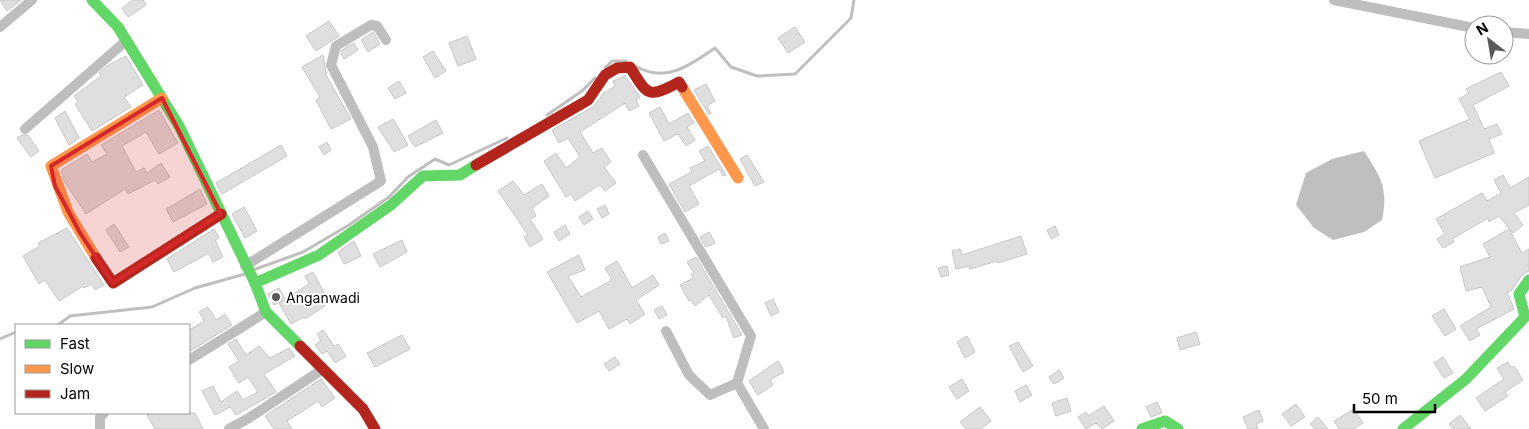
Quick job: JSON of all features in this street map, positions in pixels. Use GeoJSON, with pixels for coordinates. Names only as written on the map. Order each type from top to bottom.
{"type":"FeatureCollection","features":[{"type":"Feature","properties":{"kind":"street"},"geometry":{"type":"LineString","coordinates":[[0,27],[32,0]]}},
{"type":"Feature","properties":{"kind":"street"},"geometry":{"type":"LineString","coordinates":[[92,0],[118,27],[162,98],[221,214],[266,312],[363,409],[375,429]]}},
{"type":"Feature","properties":{"kind":"street"},"geometry":{"type":"LineString","coordinates":[[1334,0],[1464,26]]}},
{"type":"Feature","properties":{"kind":"street"},"geometry":{"type":"LineString","coordinates":[[250,275],[381,181],[373,147],[331,65],[336,46],[371,25],[377,26],[386,40]]}},
{"type":"Feature","properties":{"kind":"street"},"geometry":{"type":"LineString","coordinates":[[1514,33],[1529,34]]}},
{"type":"Feature","properties":{"kind":"street"},"geometry":{"type":"LineString","coordinates":[[25,129],[127,40]]}},
{"type":"Feature","properties":{"kind":"street"},"geometry":{"type":"LineString","coordinates":[[250,275],[327,250],[391,205],[423,176],[460,175],[519,138],[588,100],[605,75],[617,68],[630,67],[645,91],[651,93],[679,82],[738,178]]}},
{"type":"Feature","properties":{"kind":"street"},"geometry":{"type":"LineString","coordinates":[[162,98],[51,166],[55,186],[80,233],[113,283],[221,214]]}},
{"type":"Feature","properties":{"kind":"street"},"geometry":{"type":"LineString","coordinates":[[643,155],[751,336],[737,383],[764,429]]}},
{"type":"Feature","properties":{"kind":"street"},"geometry":{"type":"LineString","coordinates":[[1403,429],[1466,379],[1527,321],[1519,294],[1529,280]]}},
{"type":"Feature","properties":{"kind":"street"},"geometry":{"type":"LineString","coordinates":[[190,359],[266,312]]}},
{"type":"Feature","properties":{"kind":"street"},"geometry":{"type":"LineString","coordinates":[[666,331],[689,375],[710,395],[737,383]]}},
{"type":"Feature","properties":{"kind":"street"},"geometry":{"type":"LineString","coordinates":[[229,429],[323,369]]}},
{"type":"Feature","properties":{"kind":"street"},"geometry":{"type":"LineString","coordinates":[[100,429],[100,417],[103,414]]}},
{"type":"Feature","properties":{"kind":"street"},"geometry":{"type":"LineString","coordinates":[[1142,429],[1165,421],[1178,429]]}},
{"type":"Feature","properties":{"kind":"highlighted area"},"geometry":{"type":"Polygon","coordinates":[[[162,98],[221,214],[113,283],[80,233],[55,186],[51,166],[162,98]]]}},
{"type":"Feature","properties":{"kind":"shaded area"},"geometry":{"type":"Polygon","coordinates":[[[1364,151],[1382,183],[1384,209],[1382,220],[1364,232],[1333,240],[1314,228],[1296,205],[1306,173],[1332,159],[1364,151]]]}},
{"type":"Feature","properties":{"kind":"building"},"geometry":{"type":"Polygon","coordinates":[[[0,0],[21,0],[7,11],[0,0]]]}},
{"type":"Feature","properties":{"kind":"building"},"geometry":{"type":"Polygon","coordinates":[[[133,0],[143,0],[146,5],[128,17],[122,8],[133,0]]]}},
{"type":"Feature","properties":{"kind":"building"},"geometry":{"type":"Polygon","coordinates":[[[329,21],[339,36],[316,51],[306,36],[329,21]]]}},
{"type":"Feature","properties":{"kind":"building"},"geometry":{"type":"Polygon","coordinates":[[[795,27],[805,42],[788,53],[778,38],[795,27]]]}},
{"type":"Feature","properties":{"kind":"building"},"geometry":{"type":"Polygon","coordinates":[[[373,32],[380,44],[368,52],[361,40],[373,32]]]}},
{"type":"Feature","properties":{"kind":"building"},"geometry":{"type":"Polygon","coordinates":[[[467,36],[476,59],[458,66],[449,43],[467,36]]]}},
{"type":"Feature","properties":{"kind":"building"},"geometry":{"type":"Polygon","coordinates":[[[354,43],[358,50],[344,59],[341,54],[342,50],[354,43]]]}},
{"type":"Feature","properties":{"kind":"building"},"geometry":{"type":"Polygon","coordinates":[[[433,51],[446,71],[435,78],[423,57],[433,51]]]}},
{"type":"Feature","properties":{"kind":"building"},"geometry":{"type":"Polygon","coordinates":[[[323,55],[327,77],[351,119],[331,129],[316,100],[320,97],[302,67],[323,55]]]}},
{"type":"Feature","properties":{"kind":"building"},"geometry":{"type":"Polygon","coordinates":[[[126,56],[143,85],[124,97],[131,107],[92,131],[75,104],[78,101],[74,96],[101,76],[99,73],[107,66],[126,56]]]}},
{"type":"Feature","properties":{"kind":"building"},"geometry":{"type":"Polygon","coordinates":[[[1501,72],[1509,86],[1473,105],[1484,129],[1497,124],[1502,134],[1489,139],[1494,153],[1435,178],[1419,141],[1470,119],[1459,99],[1469,93],[1466,89],[1501,72]]]}},
{"type":"Feature","properties":{"kind":"building"},"geometry":{"type":"Polygon","coordinates":[[[625,76],[640,97],[636,100],[639,106],[629,111],[625,103],[580,132],[593,153],[602,148],[611,162],[604,167],[616,183],[605,191],[600,185],[575,201],[571,194],[566,197],[544,161],[556,153],[566,168],[580,157],[568,138],[559,143],[552,130],[593,107],[604,93],[615,86],[613,81],[625,76]]]}},
{"type":"Feature","properties":{"kind":"building"},"geometry":{"type":"Polygon","coordinates":[[[399,81],[406,93],[395,99],[388,88],[399,81]]]}},
{"type":"Feature","properties":{"kind":"building"},"geometry":{"type":"Polygon","coordinates":[[[706,84],[715,101],[707,106],[711,113],[709,115],[694,90],[706,84]]]}},
{"type":"Feature","properties":{"kind":"building"},"geometry":{"type":"Polygon","coordinates":[[[660,107],[669,124],[688,113],[694,123],[687,127],[695,140],[686,146],[678,134],[664,141],[649,113],[660,107]]]}},
{"type":"Feature","properties":{"kind":"building"},"geometry":{"type":"Polygon","coordinates":[[[159,110],[178,143],[159,154],[146,132],[122,146],[136,172],[144,168],[147,173],[161,163],[170,177],[158,184],[155,180],[128,194],[125,189],[86,214],[64,181],[61,170],[87,154],[92,162],[107,154],[101,145],[159,110]]]}},
{"type":"Feature","properties":{"kind":"building"},"geometry":{"type":"Polygon","coordinates":[[[65,111],[79,138],[69,145],[55,118],[65,111]]]}},
{"type":"Feature","properties":{"kind":"building"},"geometry":{"type":"Polygon","coordinates":[[[393,119],[408,145],[394,152],[378,127],[393,119]]]}},
{"type":"Feature","properties":{"kind":"building"},"geometry":{"type":"Polygon","coordinates":[[[436,120],[443,133],[415,147],[408,136],[436,120]]]}},
{"type":"Feature","properties":{"kind":"building"},"geometry":{"type":"Polygon","coordinates":[[[22,135],[28,135],[39,151],[31,157],[17,138],[22,135]]]}},
{"type":"Feature","properties":{"kind":"building"},"geometry":{"type":"Polygon","coordinates":[[[327,142],[331,150],[324,155],[319,147],[327,142]]]}},
{"type":"Feature","properties":{"kind":"building"},"geometry":{"type":"Polygon","coordinates":[[[281,145],[287,156],[222,194],[216,183],[281,145]]]}},
{"type":"Feature","properties":{"kind":"building"},"geometry":{"type":"Polygon","coordinates":[[[708,146],[726,175],[723,176],[719,169],[689,186],[699,204],[685,212],[669,184],[692,172],[690,168],[705,161],[699,151],[708,146]]]}},
{"type":"Feature","properties":{"kind":"building"},"geometry":{"type":"Polygon","coordinates":[[[747,155],[764,182],[755,186],[740,159],[747,155]]]}},
{"type":"Feature","properties":{"kind":"building"},"geometry":{"type":"Polygon","coordinates":[[[1503,175],[1510,188],[1529,177],[1529,205],[1514,213],[1523,225],[1513,233],[1499,216],[1489,222],[1488,218],[1452,239],[1454,242],[1443,248],[1437,239],[1445,234],[1436,219],[1482,193],[1487,201],[1501,193],[1494,180],[1503,175]]]}},
{"type":"Feature","properties":{"kind":"building"},"geometry":{"type":"Polygon","coordinates":[[[513,181],[524,195],[542,184],[549,196],[532,208],[536,216],[530,219],[543,239],[530,247],[524,237],[528,235],[498,191],[513,181]]]}},
{"type":"Feature","properties":{"kind":"building"},"geometry":{"type":"Polygon","coordinates":[[[200,189],[207,204],[173,222],[166,209],[200,189]]]}},
{"type":"Feature","properties":{"kind":"building"},"geometry":{"type":"Polygon","coordinates":[[[605,205],[609,214],[602,218],[597,209],[605,205]]]}},
{"type":"Feature","properties":{"kind":"building"},"geometry":{"type":"Polygon","coordinates":[[[244,207],[257,231],[245,238],[232,214],[244,207]]]}},
{"type":"Feature","properties":{"kind":"building"},"geometry":{"type":"Polygon","coordinates":[[[588,211],[593,219],[584,225],[579,217],[588,211]]]}},
{"type":"Feature","properties":{"kind":"building"},"geometry":{"type":"Polygon","coordinates":[[[114,224],[129,247],[120,252],[106,230],[114,224]]]}},
{"type":"Feature","properties":{"kind":"building"},"geometry":{"type":"Polygon","coordinates":[[[565,225],[570,234],[559,241],[554,232],[565,225]]]}},
{"type":"Feature","properties":{"kind":"building"},"geometry":{"type":"Polygon","coordinates":[[[1055,226],[1059,235],[1051,239],[1047,230],[1055,226]]]}},
{"type":"Feature","properties":{"kind":"building"},"geometry":{"type":"Polygon","coordinates":[[[67,228],[104,285],[95,290],[92,284],[84,288],[83,286],[59,301],[45,280],[39,284],[23,256],[40,246],[38,243],[67,228]]]}},
{"type":"Feature","properties":{"kind":"building"},"geometry":{"type":"Polygon","coordinates":[[[214,229],[219,238],[215,240],[223,257],[213,262],[209,253],[174,272],[167,259],[214,229]]]}},
{"type":"Feature","properties":{"kind":"building"},"geometry":{"type":"Polygon","coordinates":[[[1509,229],[1522,253],[1529,249],[1529,271],[1522,275],[1512,290],[1507,292],[1514,309],[1476,329],[1480,335],[1470,341],[1460,326],[1491,307],[1482,287],[1466,291],[1460,267],[1490,257],[1483,244],[1509,229]]]}},
{"type":"Feature","properties":{"kind":"building"},"geometry":{"type":"Polygon","coordinates":[[[709,232],[715,243],[706,247],[700,237],[709,232]]]}},
{"type":"Feature","properties":{"kind":"building"},"geometry":{"type":"Polygon","coordinates":[[[665,233],[669,241],[661,244],[658,237],[665,233]]]}},
{"type":"Feature","properties":{"kind":"building"},"geometry":{"type":"Polygon","coordinates":[[[1021,236],[1027,254],[970,269],[969,266],[956,269],[952,251],[960,249],[962,255],[1021,236]]]}},
{"type":"Feature","properties":{"kind":"building"},"geometry":{"type":"Polygon","coordinates":[[[402,240],[407,252],[380,267],[373,254],[402,240]]]}},
{"type":"Feature","properties":{"kind":"building"},"geometry":{"type":"Polygon","coordinates":[[[354,241],[361,256],[344,264],[338,252],[354,241]]]}},
{"type":"Feature","properties":{"kind":"building"},"geometry":{"type":"Polygon","coordinates":[[[579,255],[585,270],[568,276],[581,297],[612,280],[605,268],[617,261],[632,288],[653,275],[659,285],[636,300],[645,314],[630,324],[627,319],[609,329],[599,311],[577,323],[547,272],[579,255]]]}},
{"type":"Feature","properties":{"kind":"building"},"geometry":{"type":"Polygon","coordinates":[[[696,257],[742,335],[734,338],[726,316],[723,318],[709,295],[695,306],[691,300],[689,301],[680,285],[693,278],[691,275],[694,273],[687,262],[696,257]]]}},
{"type":"Feature","properties":{"kind":"building"},"geometry":{"type":"Polygon","coordinates":[[[947,266],[949,275],[941,277],[938,268],[947,266]]]}},
{"type":"Feature","properties":{"kind":"building"},"geometry":{"type":"Polygon","coordinates":[[[313,272],[326,296],[321,299],[325,306],[305,319],[304,317],[291,324],[279,303],[283,300],[274,305],[268,294],[279,288],[285,299],[309,284],[305,276],[313,272]]]}},
{"type":"Feature","properties":{"kind":"building"},"geometry":{"type":"Polygon","coordinates":[[[773,299],[779,312],[771,316],[765,303],[773,299]]]}},
{"type":"Feature","properties":{"kind":"building"},"geometry":{"type":"Polygon","coordinates":[[[662,306],[667,315],[659,319],[654,310],[662,306]]]}},
{"type":"Feature","properties":{"kind":"building"},"geometry":{"type":"Polygon","coordinates":[[[208,307],[216,320],[225,314],[232,325],[190,351],[190,329],[204,320],[199,312],[208,307]]]}},
{"type":"Feature","properties":{"kind":"building"},"geometry":{"type":"Polygon","coordinates":[[[1444,309],[1456,329],[1445,336],[1432,316],[1444,309]]]}},
{"type":"Feature","properties":{"kind":"building"},"geometry":{"type":"Polygon","coordinates":[[[323,330],[334,346],[338,344],[346,356],[335,363],[327,351],[322,354],[315,345],[321,341],[317,334],[323,330]]]}},
{"type":"Feature","properties":{"kind":"building"},"geometry":{"type":"Polygon","coordinates":[[[1196,332],[1200,344],[1180,350],[1177,338],[1196,332]]]}},
{"type":"Feature","properties":{"kind":"building"},"geometry":{"type":"Polygon","coordinates":[[[402,335],[410,349],[375,367],[367,353],[402,335]]]}},
{"type":"Feature","properties":{"kind":"building"},"geometry":{"type":"Polygon","coordinates":[[[967,336],[975,352],[965,358],[957,342],[967,336]]]}},
{"type":"Feature","properties":{"kind":"building"},"geometry":{"type":"Polygon","coordinates":[[[236,339],[246,355],[259,346],[270,358],[289,348],[295,356],[264,374],[276,392],[236,415],[230,407],[215,415],[202,391],[213,386],[221,402],[237,391],[243,400],[258,392],[248,377],[239,383],[229,367],[239,361],[228,344],[236,339]]]}},
{"type":"Feature","properties":{"kind":"building"},"geometry":{"type":"Polygon","coordinates":[[[1018,342],[1033,366],[1023,372],[1009,346],[1018,342]]]}},
{"type":"Feature","properties":{"kind":"building"},"geometry":{"type":"Polygon","coordinates":[[[615,357],[620,364],[609,371],[604,364],[615,357]]]}},
{"type":"Feature","properties":{"kind":"building"},"geometry":{"type":"Polygon","coordinates":[[[1443,357],[1453,373],[1444,378],[1434,363],[1443,357]]]}},
{"type":"Feature","properties":{"kind":"building"},"geometry":{"type":"Polygon","coordinates":[[[778,361],[784,372],[770,380],[773,385],[758,395],[749,381],[778,361]]]}},
{"type":"Feature","properties":{"kind":"building"},"geometry":{"type":"Polygon","coordinates":[[[1508,362],[1511,368],[1514,366],[1523,380],[1505,392],[1508,396],[1485,411],[1476,398],[1504,379],[1497,368],[1508,362]]]}},
{"type":"Feature","properties":{"kind":"building"},"geometry":{"type":"Polygon","coordinates":[[[1059,370],[1064,378],[1054,384],[1049,377],[1059,370]]]}},
{"type":"Feature","properties":{"kind":"building"},"geometry":{"type":"Polygon","coordinates":[[[321,379],[335,398],[322,407],[318,401],[287,421],[292,429],[274,429],[265,416],[321,379]]]}},
{"type":"Feature","properties":{"kind":"building"},"geometry":{"type":"Polygon","coordinates":[[[962,379],[969,391],[957,399],[949,387],[962,379]]]}},
{"type":"Feature","properties":{"kind":"building"},"geometry":{"type":"Polygon","coordinates":[[[1026,385],[1032,395],[1020,402],[1015,391],[1026,385]]]}},
{"type":"Feature","properties":{"kind":"building"},"geometry":{"type":"Polygon","coordinates":[[[1067,398],[1071,411],[1056,416],[1052,403],[1067,398]]]}},
{"type":"Feature","properties":{"kind":"building"},"geometry":{"type":"Polygon","coordinates":[[[1157,402],[1162,413],[1151,417],[1146,407],[1157,402]]]}},
{"type":"Feature","properties":{"kind":"building"},"geometry":{"type":"Polygon","coordinates":[[[1296,404],[1305,417],[1291,426],[1282,414],[1296,404]]]}},
{"type":"Feature","properties":{"kind":"building"},"geometry":{"type":"Polygon","coordinates":[[[1104,406],[1114,421],[1102,429],[1096,423],[1086,429],[1078,417],[1086,412],[1088,416],[1104,406]]]}},
{"type":"Feature","properties":{"kind":"building"},"geometry":{"type":"Polygon","coordinates":[[[980,407],[991,421],[981,429],[966,429],[960,422],[980,407]]]}},
{"type":"Feature","properties":{"kind":"building"},"geometry":{"type":"Polygon","coordinates":[[[1354,409],[1363,423],[1354,429],[1339,429],[1334,421],[1354,409]]]}},
{"type":"Feature","properties":{"kind":"building"},"geometry":{"type":"Polygon","coordinates":[[[1259,410],[1263,421],[1256,424],[1258,429],[1248,429],[1243,417],[1259,410]]]}},
{"type":"Feature","properties":{"kind":"building"},"geometry":{"type":"Polygon","coordinates":[[[195,413],[203,429],[155,429],[147,414],[195,413]]]}},
{"type":"Feature","properties":{"kind":"building"},"geometry":{"type":"Polygon","coordinates":[[[1460,415],[1471,429],[1453,429],[1449,424],[1460,415]]]}},
{"type":"Feature","properties":{"kind":"building"},"geometry":{"type":"Polygon","coordinates":[[[1318,417],[1328,429],[1315,429],[1310,424],[1318,417]]]}},
{"type":"Feature","properties":{"kind":"waterway"},"geometry":{"type":"LineString","coordinates":[[637,67],[658,73],[668,73],[687,66],[715,48],[731,67],[757,76],[795,74],[851,18],[854,0]]}},
{"type":"Feature","properties":{"kind":"waterway"},"geometry":{"type":"LineString","coordinates":[[605,68],[612,61],[626,61]]}},
{"type":"Feature","properties":{"kind":"waterway"},"geometry":{"type":"LineString","coordinates":[[547,115],[582,91],[595,78]]}},
{"type":"Feature","properties":{"kind":"waterway"},"geometry":{"type":"LineString","coordinates":[[253,270],[303,252],[349,225],[389,197],[408,177],[435,159],[449,165],[507,138]]}},
{"type":"Feature","properties":{"kind":"waterway"},"geometry":{"type":"LineString","coordinates":[[59,324],[70,316],[152,307],[195,288],[245,274]]}},
{"type":"Feature","properties":{"kind":"waterway"},"geometry":{"type":"LineString","coordinates":[[0,339],[15,332]]}},
{"type":"Feature","properties":{"kind":"traffic: fast"},"geometry":{"type":"LineString","coordinates":[[92,0],[118,27],[179,126],[255,283],[266,312],[300,346]]}},
{"type":"Feature","properties":{"kind":"traffic: fast"},"geometry":{"type":"LineString","coordinates":[[255,283],[319,255],[391,205],[423,176],[460,175],[476,165]]}},
{"type":"Feature","properties":{"kind":"traffic: fast"},"geometry":{"type":"LineString","coordinates":[[1403,429],[1466,379],[1525,317],[1519,294],[1529,280]]}},
{"type":"Feature","properties":{"kind":"traffic: fast"},"geometry":{"type":"LineString","coordinates":[[1142,429],[1165,421],[1178,429]]}},
{"type":"Feature","properties":{"kind":"traffic: slow"},"geometry":{"type":"LineString","coordinates":[[682,87],[738,178]]}},
{"type":"Feature","properties":{"kind":"traffic: slow"},"geometry":{"type":"LineString","coordinates":[[96,258],[68,212],[51,166],[162,98]]}},
{"type":"Feature","properties":{"kind":"traffic: jam"},"geometry":{"type":"LineString","coordinates":[[476,165],[588,100],[605,75],[617,68],[630,67],[640,83],[649,91],[660,91],[679,82],[682,87]]}},
{"type":"Feature","properties":{"kind":"traffic: jam"},"geometry":{"type":"LineString","coordinates":[[96,258],[113,283],[221,214]]}},
{"type":"Feature","properties":{"kind":"traffic: jam"},"geometry":{"type":"LineString","coordinates":[[300,346],[363,409],[375,429]]}},
{"type":"Feature","properties":{"kind":"place","name":"Anganwadi"},"geometry":{"type":"Point","coordinates":[276,297]}}]}
